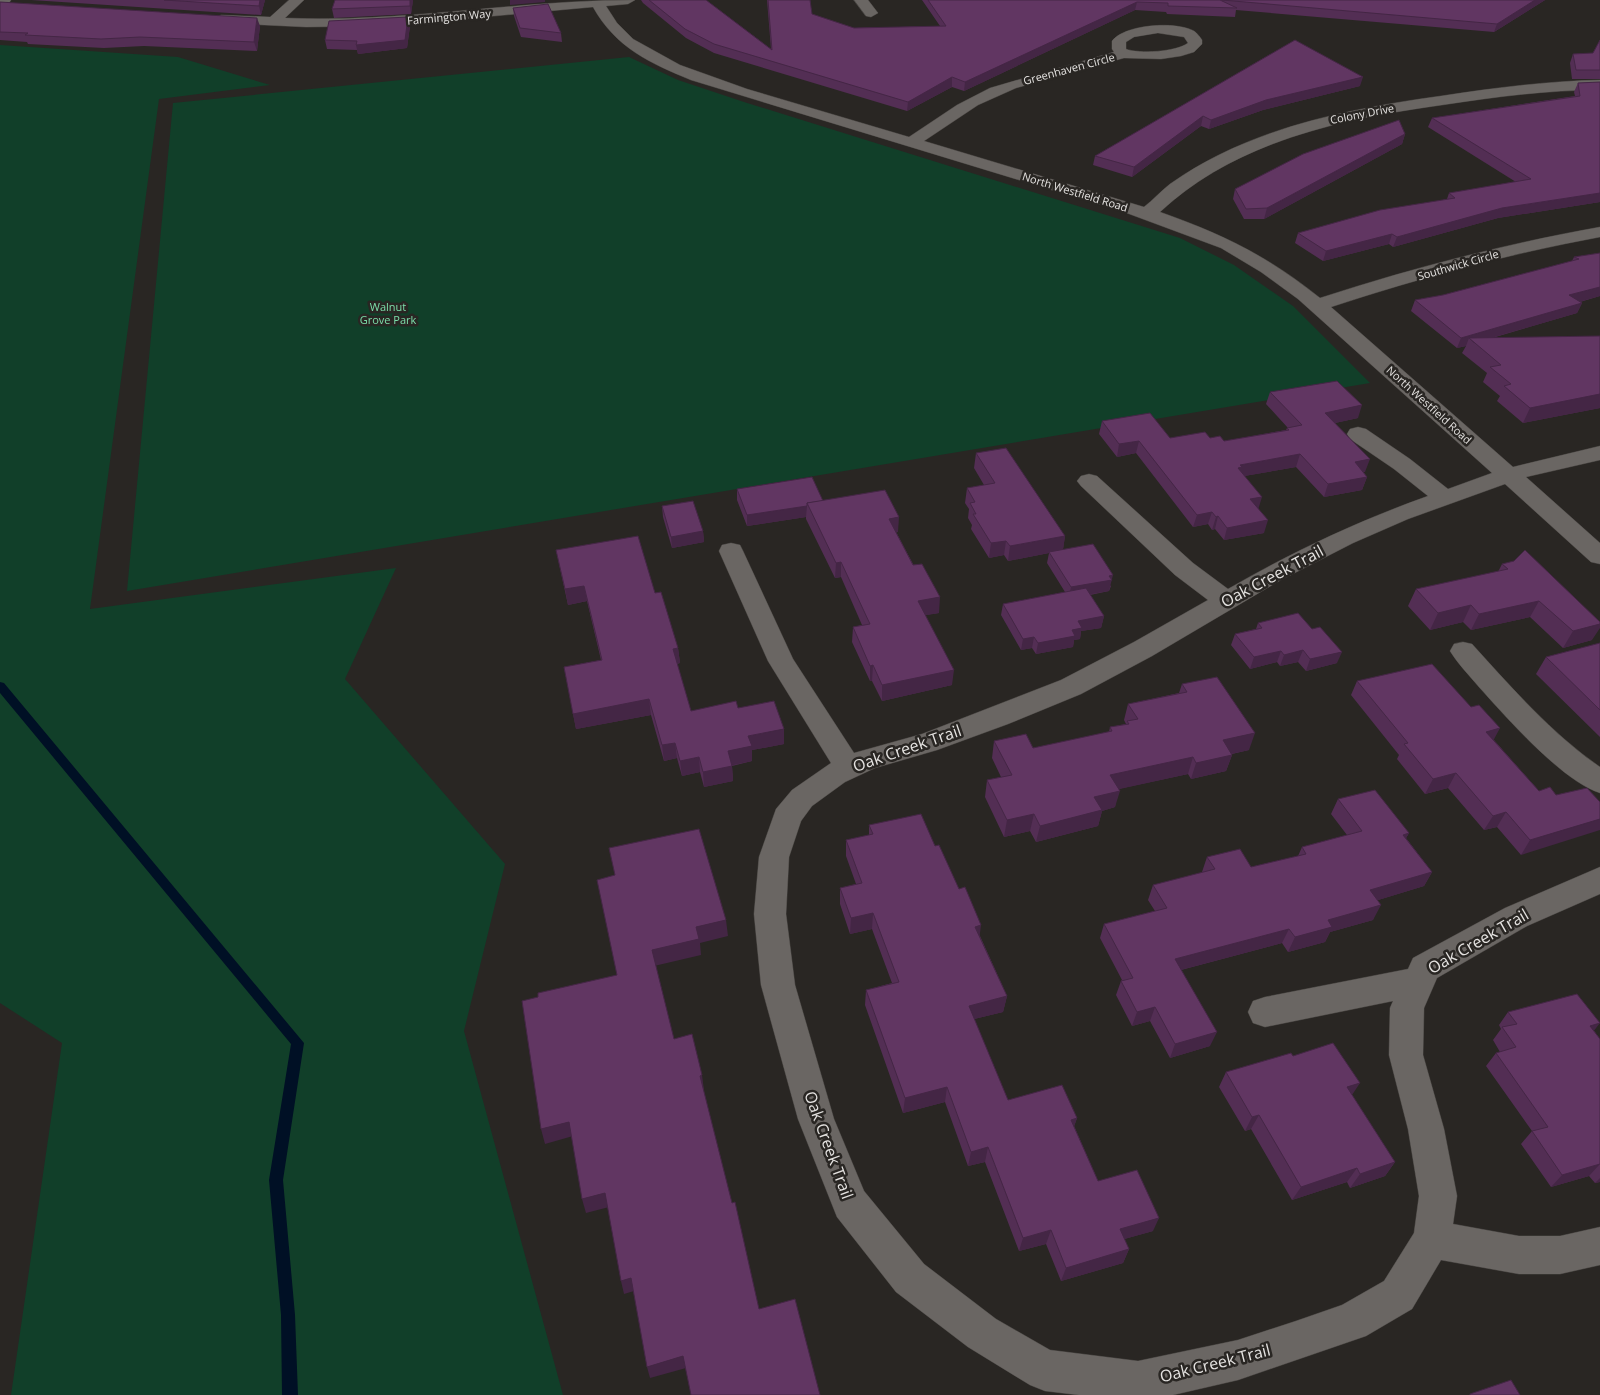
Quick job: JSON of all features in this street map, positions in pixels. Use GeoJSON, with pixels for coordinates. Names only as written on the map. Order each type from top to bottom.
{"type":"FeatureCollection","features":[{"type":"Feature","properties":{"kind":"street"},"geometry":{"type":"LineString","coordinates":[[0,3],[4,0]]}},
{"type":"Feature","properties":{"kind":"street"},"geometry":{"type":"LineString","coordinates":[[274,21],[297,0]]}},
{"type":"Feature","properties":{"kind":"street","name":"Farmington Way"},"geometry":{"type":"LineString","coordinates":[[209,19],[335,24],[385,22],[628,0]]}},
{"type":"Feature","properties":{"kind":"street"},"geometry":{"type":"LineString","coordinates":[[861,0],[871,13]]}},
{"type":"Feature","properties":{"kind":"street","name":"North Westfield Road"},"geometry":{"type":"LineString","coordinates":[[597,2],[619,33],[632,45],[671,66],[910,143],[1147,214],[1216,239],[1241,252],[1271,269],[1317,306],[1600,556]]}},
{"type":"Feature","properties":{"kind":"street"},"geometry":{"type":"LineString","coordinates":[[0,3],[18,4]]}},
{"type":"Feature","properties":{"kind":"street","name":"Greenhaven Circle"},"geometry":{"type":"LineString","coordinates":[[910,143],[993,92],[1046,74],[1109,60],[1123,54]]}},
{"type":"Feature","properties":{"kind":"street","name":"Colony Drive"},"geometry":{"type":"LineString","coordinates":[[1147,214],[1172,191],[1240,151],[1266,139],[1320,122],[1380,109],[1542,87],[1600,85]]}},
{"type":"Feature","properties":{"kind":"street","name":"Southwick Circle"},"geometry":{"type":"LineString","coordinates":[[1317,306],[1497,253],[1532,244],[1600,232]]}},
{"type":"Feature","properties":{"kind":"street"},"geometry":{"type":"LineString","coordinates":[[1358,434],[1402,464],[1445,498]]}},
{"type":"Feature","properties":{"kind":"street","name":"Oak Creek Trail"},"geometry":{"type":"LineString","coordinates":[[1600,453],[1507,474],[1400,514],[1344,538],[1270,575],[1143,649],[1071,687],[927,743],[866,759],[835,774],[802,798],[787,816],[774,857],[770,914],[778,985],[820,1128],[850,1204],[910,1278],[982,1333],[1045,1370],[1138,1382],[1238,1360],[1352,1322],[1398,1295],[1432,1239],[1438,1196],[1426,1129],[1406,1055],[1407,1008],[1425,968],[1516,916],[1600,880]]}},
{"type":"Feature","properties":{"kind":"street"},"geometry":{"type":"LineString","coordinates":[[1088,482],[1177,563],[1226,600]]}},
{"type":"Feature","properties":{"kind":"street"},"geometry":{"type":"LineString","coordinates":[[732,552],[781,661],[849,768]]}},
{"type":"Feature","properties":{"kind":"street"},"geometry":{"type":"LineString","coordinates":[[1463,651],[1501,695],[1556,749],[1600,782]]}},
{"type":"Feature","properties":{"kind":"street"},"geometry":{"type":"LineString","coordinates":[[1265,1012],[1420,981]]}},
{"type":"Feature","properties":{"kind":"street"},"geometry":{"type":"LineString","coordinates":[[1432,1239],[1519,1255],[1560,1255],[1600,1246]]}},
{"type":"Feature","properties":{"kind":"green space"},"geometry":{"type":"Polygon","coordinates":[[[0,45],[178,57],[270,85],[159,99],[90,609],[396,568],[345,679],[505,864],[464,1031],[563,1395],[11,1395],[62,1043],[0,1003],[0,45]]]}},
{"type":"Feature","properties":{"kind":"green space","name":"Walnut Grove Park"},"geometry":{"type":"Polygon","coordinates":[[[629,57],[678,80],[744,102],[1180,238],[1234,265],[1293,306],[1370,383],[127,591],[173,103],[629,57]]]}},
{"type":"Feature","properties":{"kind":"building"},"geometry":{"type":"Polygon","coordinates":[[[164,0],[260,0],[259,6],[164,0]]]}},
{"type":"Feature","properties":{"kind":"building"},"geometry":{"type":"Polygon","coordinates":[[[335,0],[410,0],[410,6],[332,9],[335,0]]]}},
{"type":"Feature","properties":{"kind":"building"},"geometry":{"type":"Polygon","coordinates":[[[649,0],[706,0],[772,50],[768,0],[810,0],[812,14],[854,28],[946,26],[928,0],[1220,0],[1237,8],[1168,6],[1168,3],[1137,2],[965,82],[952,77],[908,102],[714,44],[685,29],[649,0]]]}},
{"type":"Feature","properties":{"kind":"building"},"geometry":{"type":"Polygon","coordinates":[[[1222,0],[1535,0],[1497,24],[1222,0]]]}},
{"type":"Feature","properties":{"kind":"building"},"geometry":{"type":"Polygon","coordinates":[[[0,2],[257,18],[254,42],[140,37],[101,39],[25,35],[28,33],[0,32],[0,2]]]}},
{"type":"Feature","properties":{"kind":"building"},"geometry":{"type":"Polygon","coordinates":[[[548,4],[561,33],[520,28],[513,8],[548,4]]]}},
{"type":"Feature","properties":{"kind":"building"},"geometry":{"type":"Polygon","coordinates":[[[408,17],[405,40],[356,45],[357,41],[325,40],[329,21],[408,17]]]}},
{"type":"Feature","properties":{"kind":"building"},"geometry":{"type":"Polygon","coordinates":[[[1295,40],[1363,77],[1266,100],[1211,120],[1203,116],[1134,167],[1095,156],[1295,40]]]}},
{"type":"Feature","properties":{"kind":"building"},"geometry":{"type":"Polygon","coordinates":[[[1600,40],[1600,70],[1576,70],[1573,54],[1593,53],[1600,40]]]}},
{"type":"Feature","properties":{"kind":"building"},"geometry":{"type":"Polygon","coordinates":[[[1600,82],[1600,193],[1502,208],[1397,237],[1392,234],[1326,251],[1298,233],[1380,210],[1455,198],[1449,193],[1531,179],[1432,118],[1580,96],[1578,83],[1600,82]]]}},
{"type":"Feature","properties":{"kind":"building"},"geometry":{"type":"Polygon","coordinates":[[[1399,120],[1405,134],[1267,208],[1246,209],[1235,189],[1303,154],[1399,120]]]}},
{"type":"Feature","properties":{"kind":"building"},"geometry":{"type":"Polygon","coordinates":[[[1600,253],[1600,287],[1569,295],[1582,303],[1461,338],[1415,300],[1443,295],[1579,259],[1574,257],[1600,253]]]}},
{"type":"Feature","properties":{"kind":"building"},"geometry":{"type":"Polygon","coordinates":[[[1600,336],[1600,394],[1530,408],[1504,386],[1511,384],[1490,367],[1501,365],[1469,338],[1600,336]]]}},
{"type":"Feature","properties":{"kind":"building"},"geometry":{"type":"Polygon","coordinates":[[[1337,381],[1362,405],[1325,413],[1370,459],[1355,462],[1367,477],[1328,484],[1300,454],[1240,465],[1242,467],[1238,468],[1262,497],[1250,499],[1268,520],[1227,528],[1218,516],[1216,517],[1212,512],[1197,515],[1139,441],[1119,444],[1102,421],[1150,413],[1170,438],[1205,432],[1210,438],[1220,436],[1224,441],[1289,430],[1287,428],[1302,425],[1270,392],[1337,381]]]}},
{"type":"Feature","properties":{"kind":"building"},"geometry":{"type":"Polygon","coordinates":[[[1006,448],[1065,536],[1010,546],[1006,541],[991,543],[973,514],[976,514],[970,503],[975,502],[967,488],[995,483],[976,453],[1006,448]]]}},
{"type":"Feature","properties":{"kind":"building"},"geometry":{"type":"Polygon","coordinates":[[[812,477],[823,501],[807,503],[807,506],[747,515],[737,489],[812,477]]]}},
{"type":"Feature","properties":{"kind":"building"},"geometry":{"type":"Polygon","coordinates":[[[885,490],[899,517],[889,519],[913,565],[922,564],[940,597],[918,601],[954,670],[882,685],[873,665],[870,666],[853,627],[870,624],[841,562],[836,563],[807,503],[885,490]]]}},
{"type":"Feature","properties":{"kind":"building"},"geometry":{"type":"Polygon","coordinates":[[[693,501],[703,531],[671,537],[662,506],[693,501]]]}},
{"type":"Feature","properties":{"kind":"building"},"geometry":{"type":"Polygon","coordinates":[[[638,536],[655,593],[661,592],[678,648],[673,649],[691,711],[736,701],[738,708],[774,701],[784,729],[748,736],[752,746],[728,751],[732,766],[703,772],[699,757],[680,761],[675,743],[662,745],[649,699],[573,714],[564,667],[602,660],[584,586],[565,589],[556,550],[638,536]]]}},
{"type":"Feature","properties":{"kind":"building"},"geometry":{"type":"Polygon","coordinates":[[[1093,544],[1113,575],[1109,576],[1112,580],[1071,587],[1049,552],[1093,544]]]}},
{"type":"Feature","properties":{"kind":"building"},"geometry":{"type":"Polygon","coordinates":[[[1525,550],[1600,624],[1573,631],[1539,601],[1479,614],[1471,605],[1438,613],[1416,589],[1508,569],[1502,564],[1514,561],[1525,550]]]}},
{"type":"Feature","properties":{"kind":"building"},"geometry":{"type":"Polygon","coordinates":[[[1086,588],[1104,616],[1078,621],[1082,628],[1072,630],[1075,636],[1038,643],[1034,637],[1023,639],[1003,604],[1086,588]]]}},
{"type":"Feature","properties":{"kind":"building"},"geometry":{"type":"Polygon","coordinates":[[[1298,613],[1312,629],[1320,627],[1342,652],[1310,659],[1303,650],[1284,655],[1281,651],[1254,657],[1235,634],[1262,628],[1258,623],[1298,613]]]}},
{"type":"Feature","properties":{"kind":"building"},"geometry":{"type":"Polygon","coordinates":[[[1600,643],[1600,710],[1546,657],[1600,643]]]}},
{"type":"Feature","properties":{"kind":"building"},"geometry":{"type":"Polygon","coordinates":[[[1432,664],[1471,707],[1479,705],[1500,728],[1486,732],[1539,791],[1550,787],[1556,795],[1587,788],[1600,802],[1600,819],[1530,840],[1506,812],[1493,816],[1456,773],[1433,779],[1404,744],[1408,743],[1357,681],[1432,664]]]}},
{"type":"Feature","properties":{"kind":"building"},"geometry":{"type":"Polygon","coordinates":[[[1217,677],[1255,733],[1223,740],[1232,755],[1196,763],[1193,757],[1110,775],[1120,791],[1094,797],[1102,810],[1040,826],[1034,814],[1007,820],[987,780],[1012,775],[994,741],[1026,734],[1033,748],[1112,731],[1110,727],[1129,724],[1127,721],[1138,719],[1128,704],[1187,692],[1182,684],[1217,677]]]}},
{"type":"Feature","properties":{"kind":"building"},"geometry":{"type":"Polygon","coordinates":[[[1375,790],[1409,833],[1403,835],[1432,872],[1370,890],[1381,905],[1328,920],[1332,927],[1295,937],[1289,929],[1175,959],[1217,1032],[1175,1044],[1155,1007],[1137,1012],[1121,981],[1133,978],[1104,924],[1167,908],[1153,885],[1215,869],[1207,857],[1240,849],[1251,867],[1306,854],[1302,847],[1362,831],[1338,799],[1375,790]]]}},
{"type":"Feature","properties":{"kind":"building"},"geometry":{"type":"Polygon","coordinates":[[[921,814],[935,846],[939,845],[959,889],[965,887],[981,925],[975,927],[1007,996],[969,1006],[1008,1100],[1062,1085],[1077,1118],[1071,1120],[1098,1181],[1137,1170],[1159,1218],[1120,1229],[1129,1249],[1066,1268],[1051,1230],[1023,1238],[988,1147],[971,1152],[947,1087],[905,1098],[866,990],[899,982],[873,913],[851,918],[840,888],[862,883],[846,840],[873,834],[869,825],[921,814]]]}},
{"type":"Feature","properties":{"kind":"building"},"geometry":{"type":"Polygon","coordinates":[[[699,829],[726,920],[696,927],[699,939],[652,950],[674,1039],[692,1034],[702,1075],[700,1076],[732,1203],[735,1202],[759,1309],[795,1299],[820,1395],[691,1395],[683,1356],[647,1367],[631,1278],[621,1281],[605,1193],[582,1199],[569,1122],[541,1129],[522,1001],[538,997],[538,993],[617,975],[597,880],[615,875],[609,848],[699,829]]]}},
{"type":"Feature","properties":{"kind":"building"},"geometry":{"type":"Polygon","coordinates":[[[1577,994],[1600,1023],[1590,1026],[1600,1039],[1600,1164],[1562,1175],[1532,1131],[1548,1127],[1496,1053],[1516,1047],[1502,1027],[1517,1024],[1508,1012],[1577,994]]]}},
{"type":"Feature","properties":{"kind":"building"},"geometry":{"type":"Polygon","coordinates":[[[1333,1043],[1360,1083],[1347,1087],[1395,1162],[1360,1174],[1357,1168],[1301,1187],[1259,1115],[1252,1117],[1226,1072],[1291,1053],[1293,1056],[1333,1043]]]}},
{"type":"Feature","properties":{"kind":"building"},"geometry":{"type":"Polygon","coordinates":[[[1511,1380],[1520,1395],[1470,1395],[1470,1394],[1511,1380]]]}},
{"type":"Feature","properties":{"kind":"waterway"},"geometry":{"type":"LineString","coordinates":[[0,686],[298,1043],[276,1180],[288,1315],[290,1395]]}}]}
